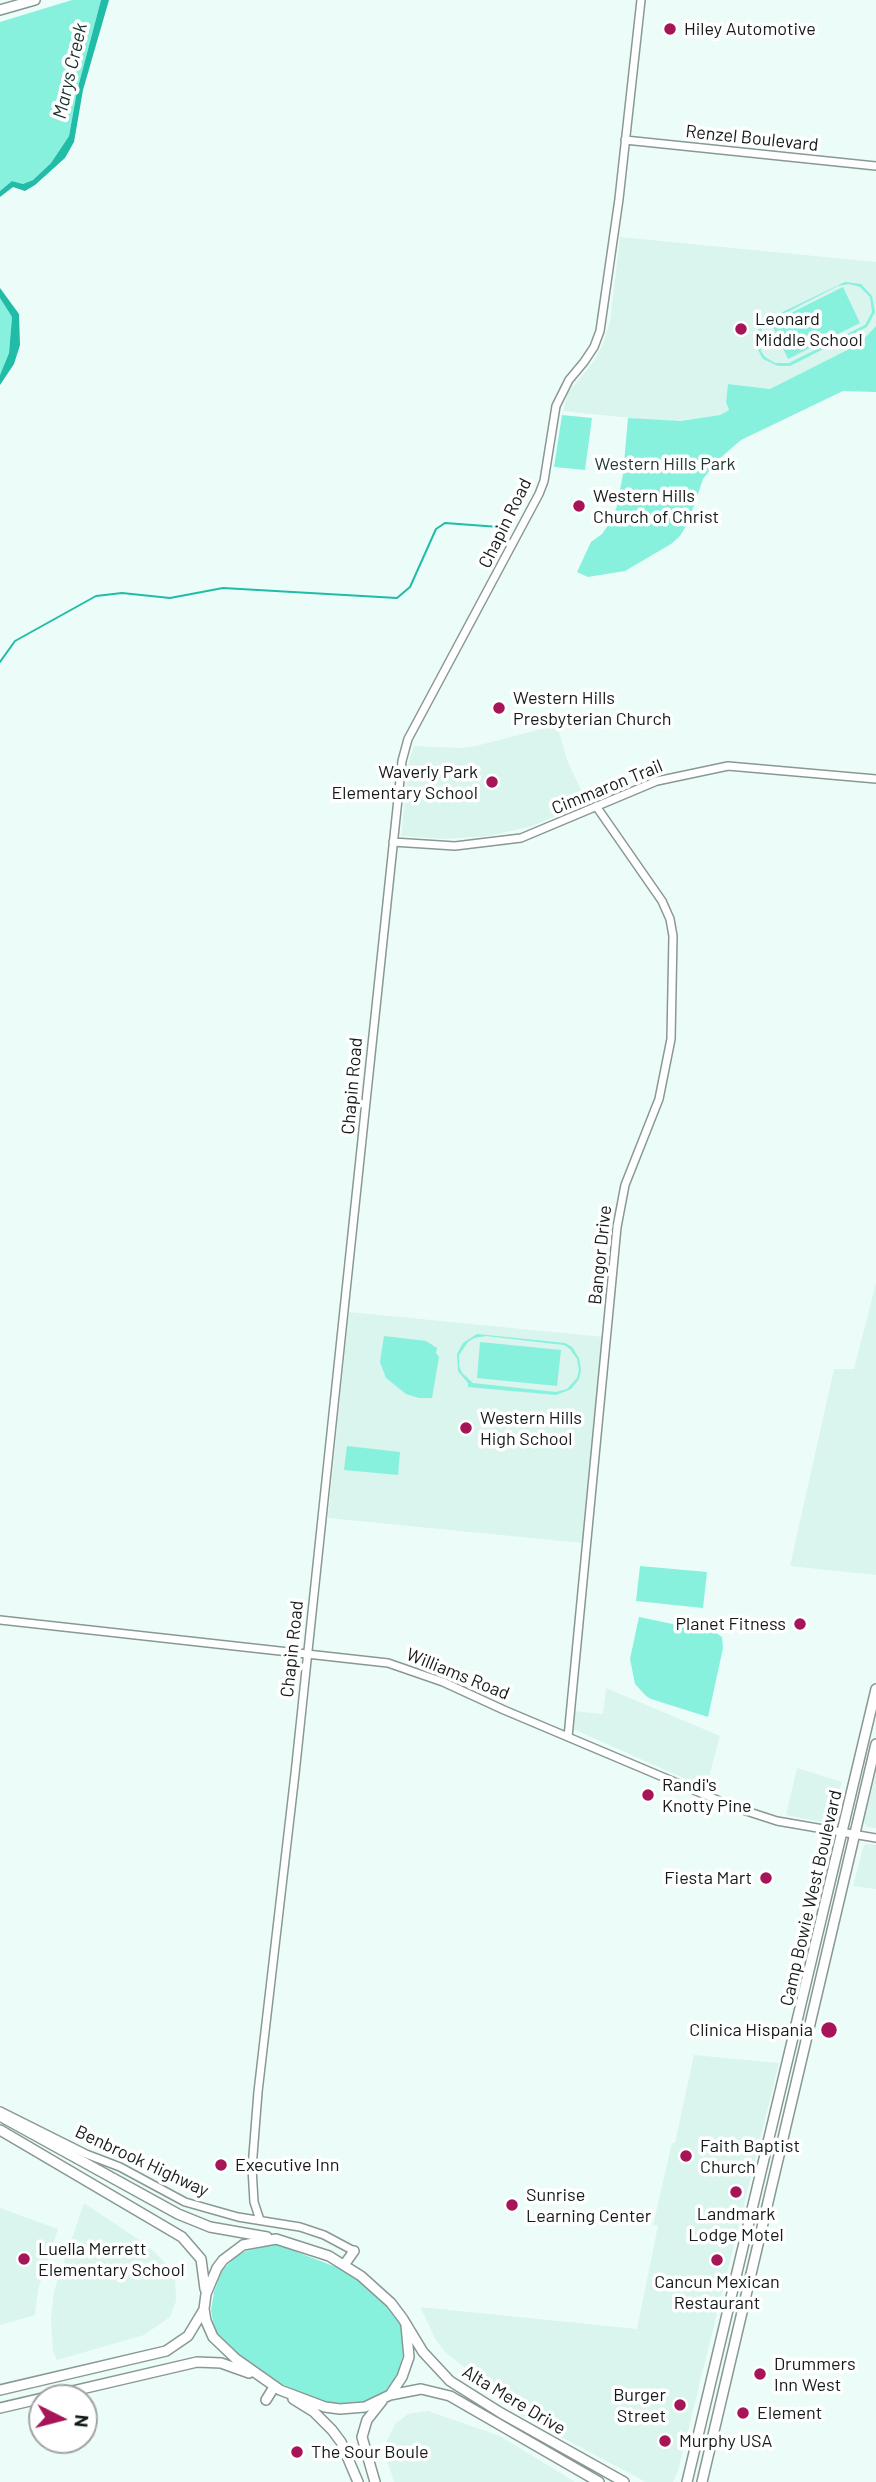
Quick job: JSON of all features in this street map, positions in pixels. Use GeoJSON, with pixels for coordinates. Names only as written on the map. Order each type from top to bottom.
{"type":"FeatureCollection","features":[{"type":"Feature","properties":{"kind":"main road"},"geometry":{"type":"LineString","coordinates":[[0,10],[35,0]]}},
{"type":"Feature","properties":{"kind":"main road","name":"Camp Bowie West Boulevard"},"geometry":{"type":"LineString","coordinates":[[685,2482],[876,1689]]}},
{"type":"Feature","properties":{"kind":"main road","name":"Camp Bowie West Boulevard"},"geometry":{"type":"LineString","coordinates":[[703,2482],[876,1744]]}},
{"type":"Feature","properties":{"kind":"main road","name":"Benbrook Highway"},"geometry":{"type":"LineString","coordinates":[[0,2113],[178,2214],[210,2227],[276,2239]]}},
{"type":"Feature","properties":{"kind":"main road"},"geometry":{"type":"LineString","coordinates":[[0,2130],[182,2237],[201,2259],[206,2294]]}},
{"type":"Feature","properties":{"kind":"main road"},"geometry":{"type":"LineString","coordinates":[[359,2482],[341,2442],[325,2421],[275,2388],[220,2345],[209,2328],[204,2309],[206,2294],[217,2268],[243,2245],[276,2239],[302,2246],[344,2265],[382,2294],[407,2325],[409,2357],[402,2378],[364,2425],[362,2437],[375,2482]]}},
{"type":"Feature","properties":{"kind":"main road"},"geometry":{"type":"LineString","coordinates":[[344,2265],[354,2252]]}},
{"type":"Feature","properties":{"kind":"main road"},"geometry":{"type":"LineString","coordinates":[[0,2390],[166,2351],[188,2336],[204,2309]]}},
{"type":"Feature","properties":{"kind":"main road","name":"Alta Mere Drive"},"geometry":{"type":"LineString","coordinates":[[407,2325],[423,2352],[450,2381],[500,2413],[624,2482]]}},
{"type":"Feature","properties":{"kind":"main road"},"geometry":{"type":"LineString","coordinates":[[0,2408],[197,2362],[229,2365],[275,2388],[340,2409],[365,2407],[386,2398]]}},
{"type":"Feature","properties":{"kind":"main road"},"geometry":{"type":"LineString","coordinates":[[266,2400],[275,2388]]}},
{"type":"Feature","properties":{"kind":"main road","name":"Alta Mere Drive"},"geometry":{"type":"LineString","coordinates":[[386,2398],[421,2389],[450,2396],[598,2482]]}},
{"type":"Feature","properties":{"kind":"street","name":"Chapin Road"},"geometry":{"type":"LineString","coordinates":[[260,2220],[253,2194],[252,2159],[402,761],[408,739],[539,494],[546,474],[556,406],[569,380],[594,347],[600,331],[641,0]]}},
{"type":"Feature","properties":{"kind":"street","name":"Renzel Boulevard"},"geometry":{"type":"LineString","coordinates":[[625,140],[876,166]]}},
{"type":"Feature","properties":{"kind":"street","name":"Cimmaron Trail"},"geometry":{"type":"LineString","coordinates":[[393,842],[455,846],[521,838],[657,781],[728,766],[876,779]]}},
{"type":"Feature","properties":{"kind":"street","name":"Bangor Drive"},"geometry":{"type":"LineString","coordinates":[[568,1737],[617,1227],[625,1185],[659,1099],[671,1039],[673,936],[670,919],[662,901],[596,806]]}},
{"type":"Feature","properties":{"kind":"street","name":"Williams Road"},"geometry":{"type":"LineString","coordinates":[[0,1620],[388,1662],[443,1682],[708,1797],[763,1817],[876,1839]]}},
{"type":"Feature","properties":{"kind":"street","name":"Benbrook Highway"},"geometry":{"type":"LineString","coordinates":[[0,2113],[120,2167],[186,2202],[215,2211],[300,2227],[324,2235],[354,2252]]}},
{"type":"Feature","properties":{"kind":"shaded area"},"geometry":{"type":"Polygon","coordinates":[[[101,0],[109,0],[83,90],[74,142],[65,158],[35,185],[25,191],[13,187],[0,197],[0,191],[12,181],[23,184],[33,180],[51,163],[69,136],[77,91],[101,0]]]}},
{"type":"Feature","properties":{"kind":"shaded area","name":"Leonard Middle School"},"geometry":{"type":"Polygon","coordinates":[[[620,237],[876,262],[876,326],[857,345],[770,389],[728,384],[726,402],[729,410],[720,415],[668,422],[563,411],[568,393],[594,361],[603,344],[610,321],[620,237]]]}},
{"type":"Feature","properties":{"kind":"shaded area"},"geometry":{"type":"Polygon","coordinates":[[[0,288],[19,314],[20,345],[14,364],[0,385],[0,375],[9,353],[12,317],[0,298],[0,288]]]}},
{"type":"Feature","properties":{"kind":"shaded area","name":"Waverly Park Elementary School"},"geometry":{"type":"Polygon","coordinates":[[[557,725],[567,760],[587,803],[532,826],[489,836],[444,839],[401,836],[409,761],[414,746],[476,746],[557,725]]]}},
{"type":"Feature","properties":{"kind":"shaded area"},"geometry":{"type":"Polygon","coordinates":[[[876,1283],[876,1575],[790,1566],[834,1369],[854,1369],[876,1283]]]}},
{"type":"Feature","properties":{"kind":"shaded area","name":"Western Hills High School"},"geometry":{"type":"Polygon","coordinates":[[[349,1312],[604,1337],[582,1543],[328,1518],[349,1312]]]}},
{"type":"Feature","properties":{"kind":"shaded area"},"geometry":{"type":"Polygon","coordinates":[[[606,1688],[720,1736],[706,1788],[573,1729],[574,1711],[603,1714],[606,1688]]]}},
{"type":"Feature","properties":{"kind":"shaded area"},"geometry":{"type":"Polygon","coordinates":[[[797,1768],[842,1782],[830,1824],[786,1815],[797,1768]]]}},
{"type":"Feature","properties":{"kind":"shaded area"},"geometry":{"type":"Polygon","coordinates":[[[876,1773],[876,1828],[867,1827],[864,1822],[876,1773]]]}},
{"type":"Feature","properties":{"kind":"shaded area"},"geometry":{"type":"Polygon","coordinates":[[[864,1845],[876,1845],[876,1889],[853,1886],[864,1845]]]}},
{"type":"Feature","properties":{"kind":"shaded area"},"geometry":{"type":"Polygon","coordinates":[[[694,2055],[779,2063],[678,2471],[673,2482],[646,2482],[518,2414],[506,2395],[480,2380],[445,2352],[420,2307],[637,2329],[658,2226],[653,2225],[672,2143],[675,2143],[694,2055]]]}},
{"type":"Feature","properties":{"kind":"shaded area"},"geometry":{"type":"Polygon","coordinates":[[[84,2203],[148,2246],[175,2272],[176,2301],[170,2317],[144,2335],[57,2360],[53,2351],[51,2319],[54,2291],[84,2203]]]}},
{"type":"Feature","properties":{"kind":"shaded area","name":"Luella Merrett Elementary School"},"geometry":{"type":"Polygon","coordinates":[[[0,2208],[58,2229],[38,2289],[35,2315],[0,2325],[0,2208]]]}},
{"type":"Feature","properties":{"kind":"shaded area"},"geometry":{"type":"Polygon","coordinates":[[[428,2411],[500,2436],[575,2482],[394,2482],[386,2457],[387,2440],[395,2424],[408,2414],[428,2411]]]}},
{"type":"Feature","properties":{"kind":"green space"},"geometry":{"type":"Polygon","coordinates":[[[72,0],[101,0],[77,91],[69,136],[51,163],[33,180],[23,184],[12,181],[0,191],[0,22],[72,0]]]}},
{"type":"Feature","properties":{"kind":"green space"},"geometry":{"type":"Polygon","coordinates":[[[845,282],[861,284],[872,296],[875,312],[867,327],[790,366],[778,366],[763,359],[756,340],[757,332],[764,321],[845,282]],[[849,284],[838,286],[766,323],[760,332],[759,340],[765,357],[775,363],[789,363],[865,325],[872,312],[870,297],[860,287],[849,284]]]}},
{"type":"Feature","properties":{"kind":"green space"},"geometry":{"type":"Polygon","coordinates":[[[843,287],[860,323],[788,359],[771,323],[843,287]]]}},
{"type":"Feature","properties":{"kind":"green space"},"geometry":{"type":"Polygon","coordinates":[[[0,298],[12,317],[9,353],[0,375],[0,298]]]}},
{"type":"Feature","properties":{"kind":"green space","name":"Western Hills Park"},"geometry":{"type":"Polygon","coordinates":[[[876,326],[876,392],[843,391],[741,440],[718,460],[703,479],[688,523],[671,544],[625,571],[588,577],[577,572],[591,542],[602,534],[617,506],[628,418],[680,421],[720,415],[729,410],[726,402],[728,384],[770,389],[859,344],[876,326]]]}},
{"type":"Feature","properties":{"kind":"green space"},"geometry":{"type":"Polygon","coordinates":[[[562,415],[592,418],[585,470],[554,467],[562,415]]]}},
{"type":"Feature","properties":{"kind":"green space"},"geometry":{"type":"Polygon","coordinates":[[[477,1334],[565,1343],[572,1347],[579,1358],[581,1370],[579,1379],[571,1389],[556,1395],[468,1387],[468,1383],[458,1371],[457,1354],[463,1343],[477,1334]],[[486,1336],[474,1338],[459,1355],[459,1366],[462,1373],[473,1383],[556,1392],[567,1389],[577,1378],[579,1370],[577,1359],[564,1345],[486,1336]]]}},
{"type":"Feature","properties":{"kind":"green space"},"geometry":{"type":"Polygon","coordinates":[[[384,1336],[426,1341],[437,1348],[439,1357],[432,1398],[406,1394],[386,1378],[380,1362],[384,1336]]]}},
{"type":"Feature","properties":{"kind":"green space"},"geometry":{"type":"Polygon","coordinates":[[[480,1342],[561,1350],[557,1386],[477,1378],[480,1342]]]}},
{"type":"Feature","properties":{"kind":"green space"},"geometry":{"type":"Polygon","coordinates":[[[347,1446],[400,1452],[398,1475],[344,1470],[347,1446]]]}},
{"type":"Feature","properties":{"kind":"green space"},"geometry":{"type":"Polygon","coordinates":[[[640,1566],[707,1572],[703,1608],[636,1601],[640,1566]]]}},
{"type":"Feature","properties":{"kind":"green space"},"geometry":{"type":"Polygon","coordinates":[[[639,1617],[716,1633],[722,1637],[723,1648],[708,1717],[651,1699],[635,1684],[630,1659],[639,1617]]]}},
{"type":"Feature","properties":{"kind":"green space"},"geometry":{"type":"Polygon","coordinates":[[[276,2244],[336,2267],[359,2281],[379,2298],[399,2321],[403,2329],[403,2356],[397,2375],[387,2391],[359,2405],[326,2403],[277,2382],[223,2344],[214,2328],[211,2310],[222,2270],[246,2251],[276,2244]]]}},
{"type":"Feature","properties":{"kind":"waterway"},"geometry":{"type":"LineString","coordinates":[[0,662],[15,641],[96,596],[122,593],[170,598],[223,588],[397,598],[410,587],[436,529],[445,523],[499,527]]}},
{"type":"Feature","properties":{"kind":"place","name":"Hiley Automotive"},"geometry":{"type":"Point","coordinates":[670,29]}},
{"type":"Feature","properties":{"kind":"place","name":"Leonard Middle School"},"geometry":{"type":"Point","coordinates":[741,329]}},
{"type":"Feature","properties":{"kind":"place","name":"Western Hills Church of Christ"},"geometry":{"type":"Point","coordinates":[579,506]}},
{"type":"Feature","properties":{"kind":"place","name":"Western Hills Presbyterian Church"},"geometry":{"type":"Point","coordinates":[499,708]}},
{"type":"Feature","properties":{"kind":"place","name":"Waverly Park Elementary School"},"geometry":{"type":"Point","coordinates":[492,782]}},
{"type":"Feature","properties":{"kind":"place","name":"Western Hills High School"},"geometry":{"type":"Point","coordinates":[466,1428]}},
{"type":"Feature","properties":{"kind":"place","name":"Planet Fitness"},"geometry":{"type":"Point","coordinates":[800,1624]}},
{"type":"Feature","properties":{"kind":"place","name":"Randi's Knotty Pine"},"geometry":{"type":"Point","coordinates":[648,1795]}},
{"type":"Feature","properties":{"kind":"place","name":"Fiesta Mart"},"geometry":{"type":"Point","coordinates":[766,1878]}},
{"type":"Feature","properties":{"kind":"place","name":"Clinica Hispania"},"geometry":{"type":"Point","coordinates":[829,2030]}},
{"type":"Feature","properties":{"kind":"place","name":"Faith Baptist Church"},"geometry":{"type":"Point","coordinates":[686,2156]}},
{"type":"Feature","properties":{"kind":"place","name":"Executive Inn"},"geometry":{"type":"Point","coordinates":[221,2165]}},
{"type":"Feature","properties":{"kind":"place","name":"Landmark Lodge Motel"},"geometry":{"type":"Point","coordinates":[736,2192]}},
{"type":"Feature","properties":{"kind":"place","name":"Sunrise Learning Center"},"geometry":{"type":"Point","coordinates":[512,2205]}},
{"type":"Feature","properties":{"kind":"place","name":"Luella Merrett Elementary School"},"geometry":{"type":"Point","coordinates":[24,2259]}},
{"type":"Feature","properties":{"kind":"place","name":"Cancun Mexican Restaurant"},"geometry":{"type":"Point","coordinates":[717,2260]}},
{"type":"Feature","properties":{"kind":"place","name":"Drummers Inn West"},"geometry":{"type":"Point","coordinates":[760,2374]}},
{"type":"Feature","properties":{"kind":"place","name":"Burger Street"},"geometry":{"type":"Point","coordinates":[680,2405]}},
{"type":"Feature","properties":{"kind":"place","name":"Element"},"geometry":{"type":"Point","coordinates":[743,2413]}},
{"type":"Feature","properties":{"kind":"place","name":"Murphy USA"},"geometry":{"type":"Point","coordinates":[665,2441]}},
{"type":"Feature","properties":{"kind":"place","name":"The Sour Boule"},"geometry":{"type":"Point","coordinates":[297,2452]}},
{"type":"Feature","properties":{"kind":"water label","name":"Marys Creek"},"geometry":{"type":"Point","coordinates":[70,71]}}]}
